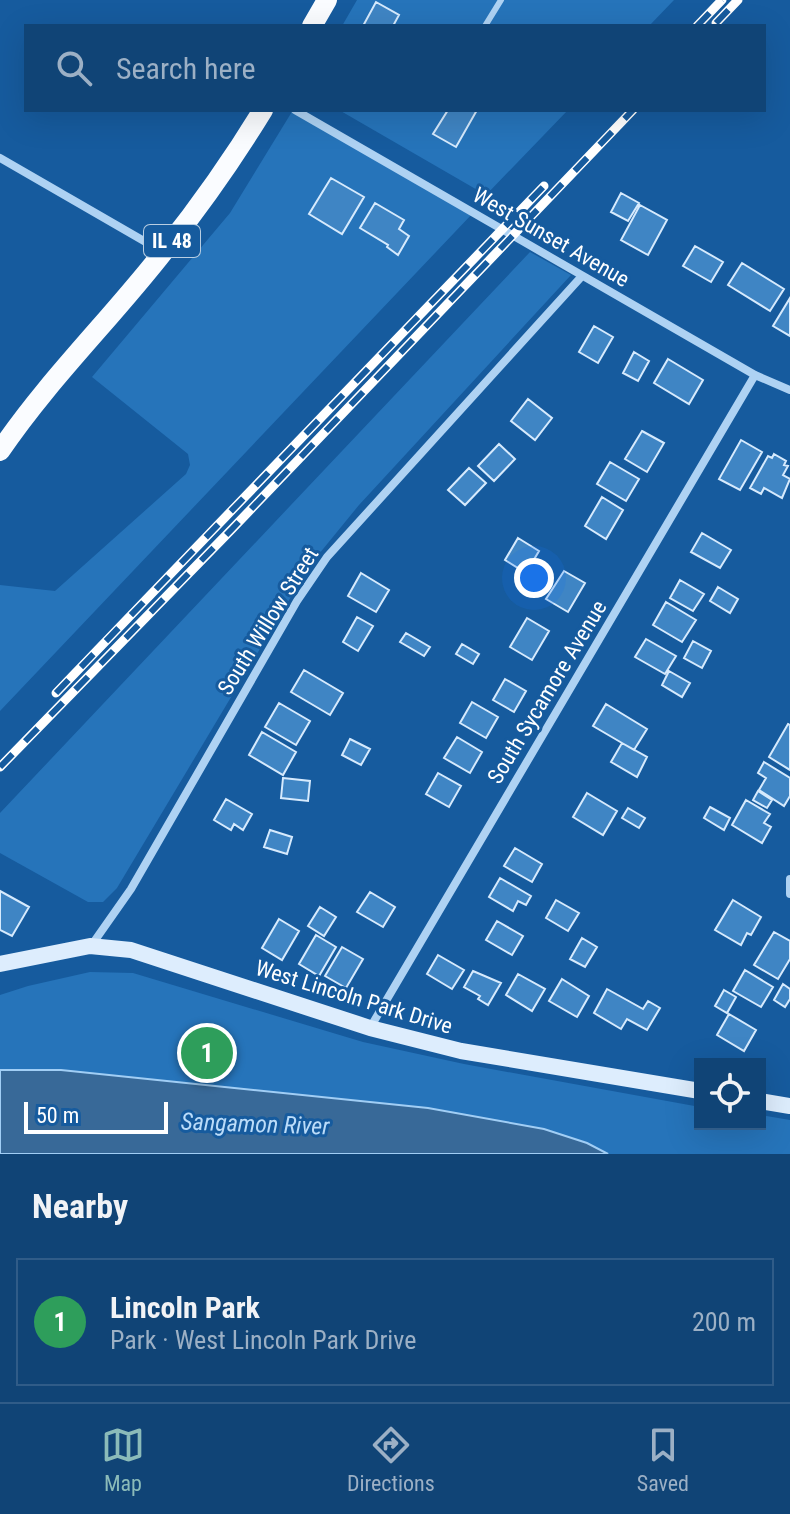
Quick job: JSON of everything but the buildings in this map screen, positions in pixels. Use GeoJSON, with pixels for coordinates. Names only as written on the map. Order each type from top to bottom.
{"type":"FeatureCollection","features":[{"type":"Feature","properties":{"kind":"main road"},"geometry":{"type":"LineString","coordinates":[[313,24],[327,0]]}},
{"type":"Feature","properties":{"kind":"main road","name":"IL 48"},"geometry":{"type":"LineString","coordinates":[[0,451],[69,363],[164,252],[238,151],[262,112]]}},
{"type":"Feature","properties":{"kind":"street","name":"West Sunset Avenue"},"geometry":{"type":"LineString","coordinates":[[298,112],[755,375],[790,390]]}},
{"type":"Feature","properties":{"kind":"street"},"geometry":{"type":"LineString","coordinates":[[0,158],[164,252]]}},
{"type":"Feature","properties":{"kind":"street","name":"South Willow Street"},"geometry":{"type":"LineString","coordinates":[[90,946],[131,889],[297,601],[327,557],[582,276]]}},
{"type":"Feature","properties":{"kind":"street","name":"South Sycamore Avenue"},"geometry":{"type":"LineString","coordinates":[[370,1028],[755,375]]}},
{"type":"Feature","properties":{"kind":"street"},"geometry":{"type":"LineString","coordinates":[[790,879],[790,894]]}},
{"type":"Feature","properties":{"kind":"street","name":"West Lincoln Park Drive"},"geometry":{"type":"LineString","coordinates":[[0,964],[90,946],[131,950],[370,1028],[461,1051],[694,1090]]}},
{"type":"Feature","properties":{"kind":"street"},"geometry":{"type":"LineString","coordinates":[[766,1102],[790,1106]]}},
{"type":"Feature","properties":{"kind":"lane"},"geometry":{"type":"LineString","coordinates":[[486,24],[501,0]]}},
{"type":"Feature","properties":{"kind":"shaded area"},"geometry":{"type":"Polygon","coordinates":[[[357,0],[674,0],[651,24],[343,24],[357,0]]]}},
{"type":"Feature","properties":{"kind":"shaded area"},"geometry":{"type":"Polygon","coordinates":[[[292,112],[296,112],[473,213],[0,711],[0,585],[55,591],[186,474],[190,465],[188,454],[92,377],[230,213],[292,112]]]}},
{"type":"Feature","properties":{"kind":"shaded area"},"geometry":{"type":"Polygon","coordinates":[[[342,112],[566,112],[486,195],[342,112]]]}},
{"type":"Feature","properties":{"kind":"shaded area"},"geometry":{"type":"Polygon","coordinates":[[[530,252],[571,275],[359,505],[310,565],[117,888],[103,902],[88,902],[0,853],[0,813],[530,252]]]}},
{"type":"Feature","properties":{"kind":"shaded area"},"geometry":{"type":"Polygon","coordinates":[[[90,972],[133,973],[363,1042],[464,1064],[694,1106],[694,1130],[766,1130],[766,1116],[790,1120],[790,1154],[608,1154],[587,1143],[544,1129],[428,1108],[61,1070],[0,1070],[0,995],[90,972]]]}},
{"type":"Feature","properties":{"kind":"water","name":"Sangamon River"},"geometry":{"type":"Polygon","coordinates":[[[0,1070],[61,1070],[428,1108],[544,1129],[587,1143],[608,1154],[0,1154],[0,1070]]]}},
{"type":"Feature","properties":{"kind":"railway"},"geometry":{"type":"LineString","coordinates":[[699,24],[722,0]]}},
{"type":"Feature","properties":{"kind":"railway"},"geometry":{"type":"LineString","coordinates":[[716,23],[738,0]]}},
{"type":"Feature","properties":{"kind":"railway"},"geometry":{"type":"LineString","coordinates":[[0,767],[631,112]]}},
{"type":"Feature","properties":{"kind":"railway"},"geometry":{"type":"LineString","coordinates":[[56,693],[544,186]]}},
{"type":"Feature","properties":{"kind":"place","name":"Lincoln Park"},"geometry":{"type":"Point","coordinates":[207,1053]}}]}
